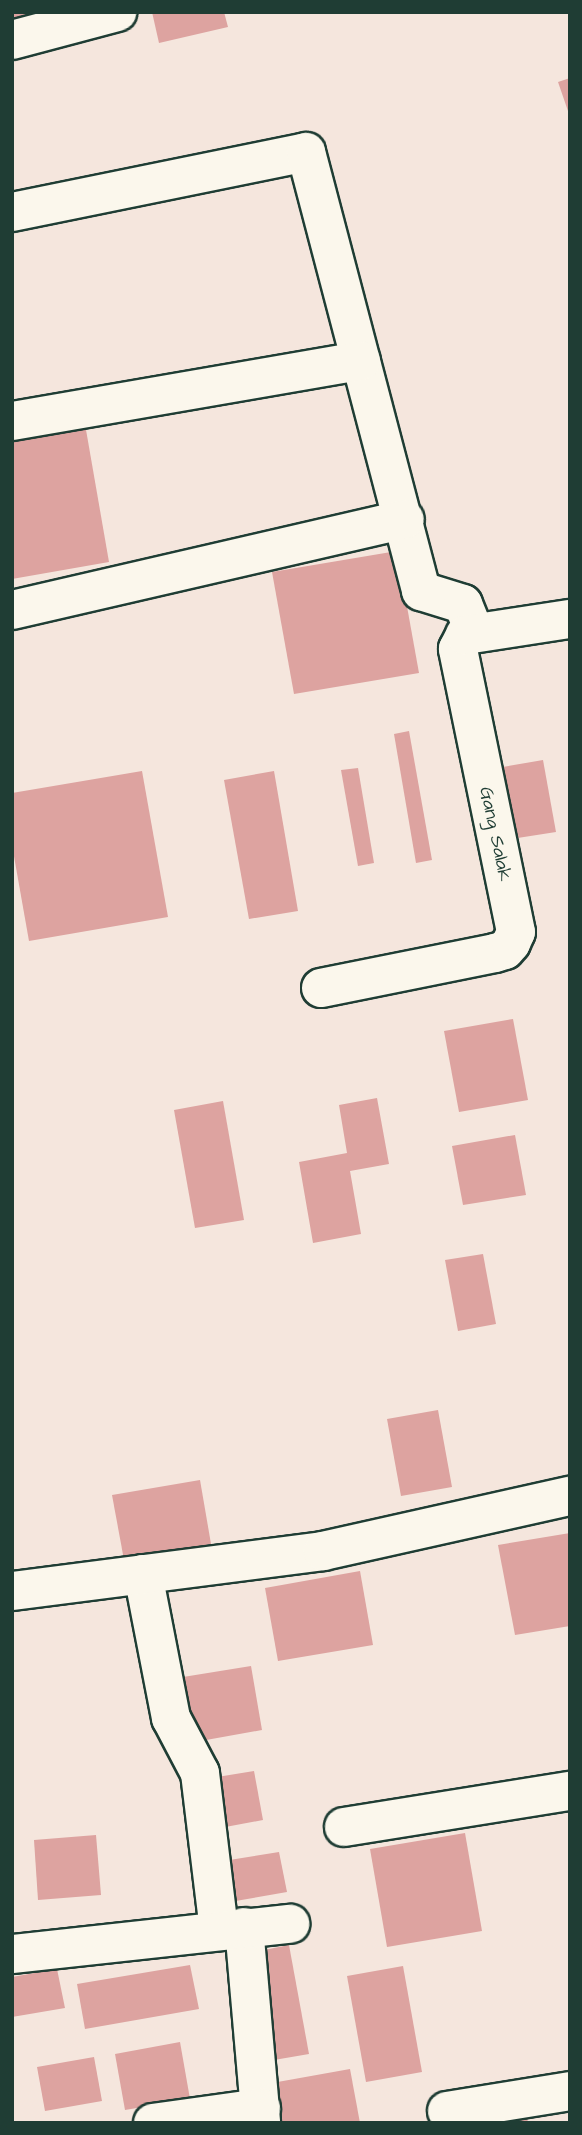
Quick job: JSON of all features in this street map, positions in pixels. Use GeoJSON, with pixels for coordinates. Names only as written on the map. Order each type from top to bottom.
{"type":"FeatureCollection","features":[{"type":"Feature","properties":{"kind":"street"},"geometry":{"type":"LineString","coordinates":[[12,40],[117,12]]}},
{"type":"Feature","properties":{"kind":"street"},"geometry":{"type":"LineString","coordinates":[[12,212],[306,152],[405,519],[421,591],[463,604],[475,633],[570,619]]}},
{"type":"Feature","properties":{"kind":"street"},"geometry":{"type":"LineString","coordinates":[[12,421],[361,361]]}},
{"type":"Feature","properties":{"kind":"street"},"geometry":{"type":"LineString","coordinates":[[12,610],[405,519]]}},
{"type":"Feature","properties":{"kind":"street","name":"Gang Salak"},"geometry":{"type":"LineString","coordinates":[[321,988],[495,953],[505,950],[516,932],[458,649],[465,635],[475,633]]}},
{"type":"Feature","properties":{"kind":"street"},"geometry":{"type":"LineString","coordinates":[[12,1591],[323,1551],[570,1496]]}},
{"type":"Feature","properties":{"kind":"street"},"geometry":{"type":"LineString","coordinates":[[143,1574],[171,1718],[200,1773],[231,1928],[261,2115],[153,2123]]}},
{"type":"Feature","properties":{"kind":"street"},"geometry":{"type":"LineString","coordinates":[[344,1827],[570,1791]]}},
{"type":"Feature","properties":{"kind":"street"},"geometry":{"type":"LineString","coordinates":[[12,1954],[231,1928],[290,1924]]}},
{"type":"Feature","properties":{"kind":"street"},"geometry":{"type":"LineString","coordinates":[[447,2111],[570,2091]]}},
{"type":"Feature","properties":{"kind":"building"},"geometry":{"type":"Polygon","coordinates":[[[12,12],[43,12],[12,22],[12,12]]]}},
{"type":"Feature","properties":{"kind":"building"},"geometry":{"type":"Polygon","coordinates":[[[152,12],[224,12],[228,27],[159,43],[152,12]]]}},
{"type":"Feature","properties":{"kind":"building"},"geometry":{"type":"Polygon","coordinates":[[[570,78],[570,114],[569,114],[558,82],[570,78]]]}},
{"type":"Feature","properties":{"kind":"building"},"geometry":{"type":"Polygon","coordinates":[[[85,424],[109,562],[12,579],[12,436],[85,424]]]}},
{"type":"Feature","properties":{"kind":"building"},"geometry":{"type":"Polygon","coordinates":[[[397,551],[419,673],[294,694],[272,572],[397,551]]]}},
{"type":"Feature","properties":{"kind":"building"},"geometry":{"type":"Polygon","coordinates":[[[409,731],[432,860],[416,863],[394,734],[409,731]]]}},
{"type":"Feature","properties":{"kind":"building"},"geometry":{"type":"Polygon","coordinates":[[[543,760],[556,832],[504,840],[491,769],[543,760]]]}},
{"type":"Feature","properties":{"kind":"building"},"geometry":{"type":"Polygon","coordinates":[[[358,768],[374,863],[358,866],[341,770],[358,768]]]}},
{"type":"Feature","properties":{"kind":"building"},"geometry":{"type":"Polygon","coordinates":[[[142,771],[168,917],[29,941],[12,845],[12,793],[142,771]]]}},
{"type":"Feature","properties":{"kind":"building"},"geometry":{"type":"Polygon","coordinates":[[[274,771],[298,911],[249,919],[224,780],[274,771]]]}},
{"type":"Feature","properties":{"kind":"building"},"geometry":{"type":"Polygon","coordinates":[[[513,1019],[528,1100],[459,1112],[444,1031],[513,1019]]]}},
{"type":"Feature","properties":{"kind":"building"},"geometry":{"type":"Polygon","coordinates":[[[377,1098],[389,1164],[350,1171],[361,1234],[313,1243],[299,1162],[347,1153],[339,1105],[377,1098]]]}},
{"type":"Feature","properties":{"kind":"building"},"geometry":{"type":"Polygon","coordinates":[[[223,1101],[244,1220],[195,1228],[174,1110],[223,1101]]]}},
{"type":"Feature","properties":{"kind":"building"},"geometry":{"type":"Polygon","coordinates":[[[515,1135],[526,1195],[463,1205],[452,1146],[515,1135]]]}},
{"type":"Feature","properties":{"kind":"building"},"geometry":{"type":"Polygon","coordinates":[[[483,1254],[496,1324],[458,1331],[445,1260],[483,1254]]]}},
{"type":"Feature","properties":{"kind":"building"},"geometry":{"type":"Polygon","coordinates":[[[438,1410],[452,1487],[401,1496],[387,1419],[438,1410]]]}},
{"type":"Feature","properties":{"kind":"building"},"geometry":{"type":"Polygon","coordinates":[[[200,1480],[211,1544],[124,1560],[112,1495],[200,1480]]]}},
{"type":"Feature","properties":{"kind":"building"},"geometry":{"type":"Polygon","coordinates":[[[570,1533],[570,1626],[515,1635],[498,1545],[570,1533]]]}},
{"type":"Feature","properties":{"kind":"building"},"geometry":{"type":"Polygon","coordinates":[[[360,1571],[373,1645],[278,1661],[265,1588],[360,1571]]]}},
{"type":"Feature","properties":{"kind":"building"},"geometry":{"type":"Polygon","coordinates":[[[251,1666],[262,1730],[195,1742],[183,1677],[251,1666]]]}},
{"type":"Feature","properties":{"kind":"building"},"geometry":{"type":"Polygon","coordinates":[[[254,1771],[263,1820],[220,1828],[211,1778],[254,1771]]]}},
{"type":"Feature","properties":{"kind":"building"},"geometry":{"type":"Polygon","coordinates":[[[465,1833],[482,1931],[387,1947],[370,1849],[465,1833]]]}},
{"type":"Feature","properties":{"kind":"building"},"geometry":{"type":"Polygon","coordinates":[[[96,1835],[101,1895],[38,1900],[34,1840],[96,1835]]]}},
{"type":"Feature","properties":{"kind":"building"},"geometry":{"type":"Polygon","coordinates":[[[279,1852],[287,1892],[224,1903],[217,1862],[279,1852]]]}},
{"type":"Feature","properties":{"kind":"building"},"geometry":{"type":"Polygon","coordinates":[[[289,1945],[309,2054],[274,2060],[254,1952],[289,1945]]]}},
{"type":"Feature","properties":{"kind":"building"},"geometry":{"type":"Polygon","coordinates":[[[190,1965],[199,2009],[85,2029],[77,1984],[190,1965]]]}},
{"type":"Feature","properties":{"kind":"building"},"geometry":{"type":"Polygon","coordinates":[[[403,1966],[422,2072],[366,2082],[347,1976],[403,1966]]]}},
{"type":"Feature","properties":{"kind":"building"},"geometry":{"type":"Polygon","coordinates":[[[57,1969],[65,2008],[12,2017],[12,1977],[57,1969]]]}},
{"type":"Feature","properties":{"kind":"building"},"geometry":{"type":"Polygon","coordinates":[[[180,2042],[190,2099],[125,2110],[115,2054],[180,2042]]]}},
{"type":"Feature","properties":{"kind":"building"},"geometry":{"type":"Polygon","coordinates":[[[94,2057],[102,2101],[45,2111],[37,2067],[94,2057]]]}},
{"type":"Feature","properties":{"kind":"building"},"geometry":{"type":"Polygon","coordinates":[[[350,2069],[360,2123],[280,2123],[272,2083],[350,2069]]]}},
{"type":"Feature","properties":{"kind":"building"},"geometry":{"type":"Polygon","coordinates":[[[527,2117],[528,2123],[506,2123],[506,2122],[527,2117]]]}}]}
